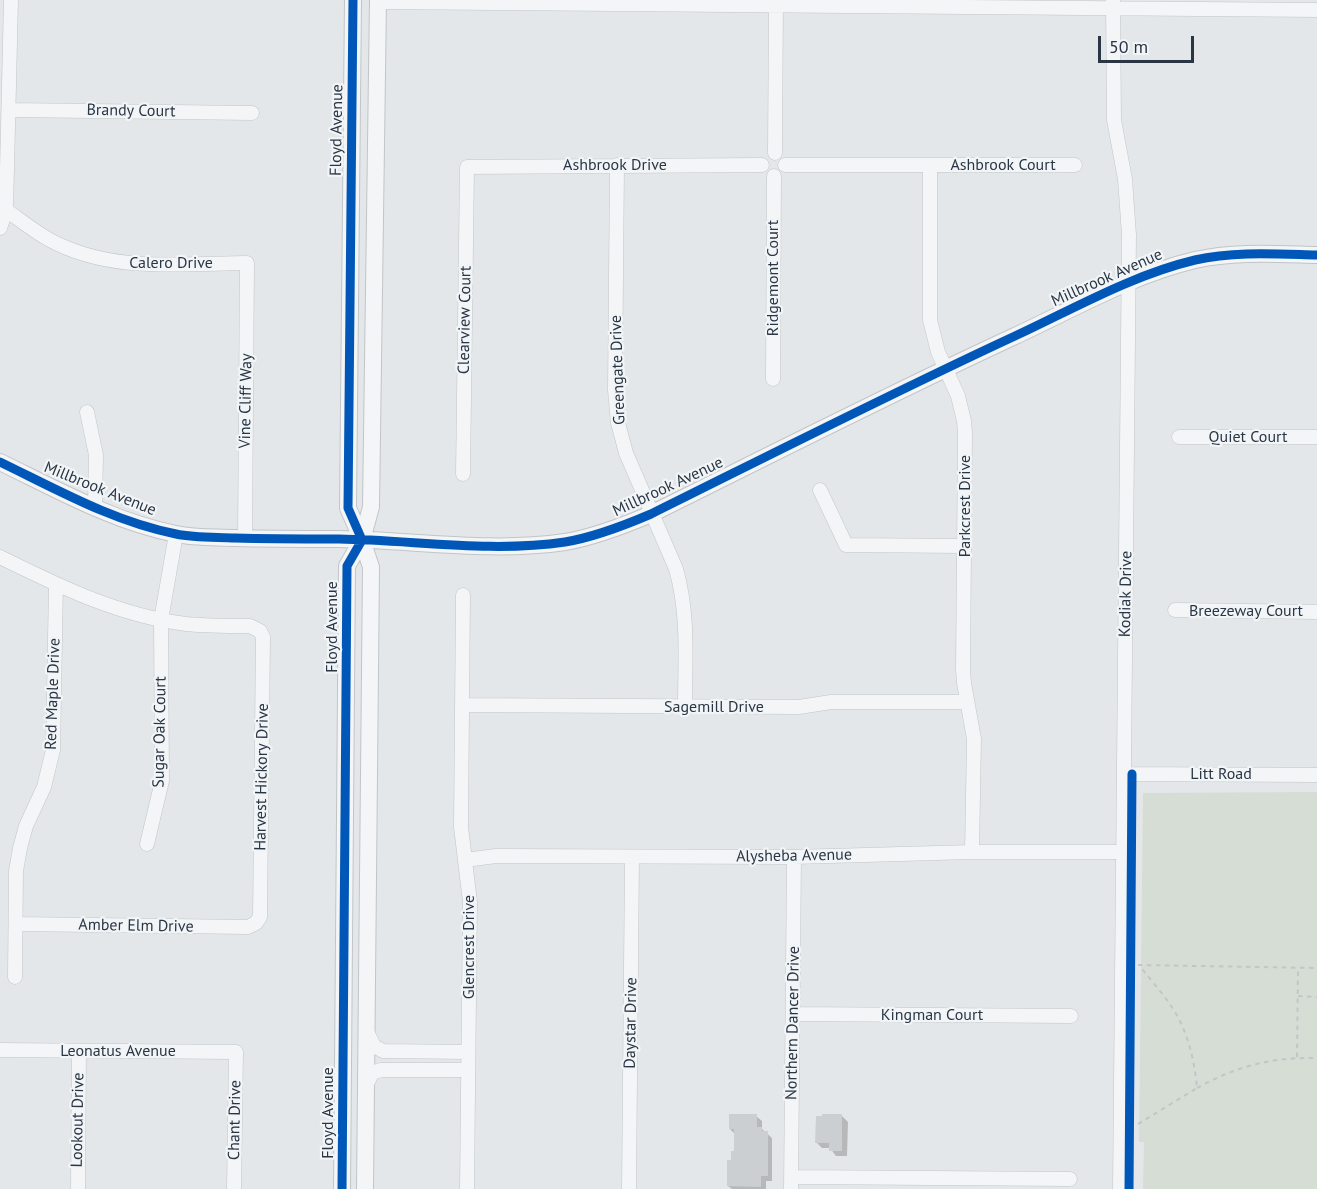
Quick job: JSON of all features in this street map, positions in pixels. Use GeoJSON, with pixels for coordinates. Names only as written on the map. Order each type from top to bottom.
{"type":"FeatureCollection","features":[{"type":"Feature","properties":{"kind":"street"},"geometry":{"type":"LineString","coordinates":[[0,228],[10,110],[11,0]]}},
{"type":"Feature","properties":{"kind":"street","name":"Floyd Avenue"},"geometry":{"type":"LineString","coordinates":[[353,0],[348,508],[371,567],[365,1189]]}},
{"type":"Feature","properties":{"kind":"street"},"geometry":{"type":"LineString","coordinates":[[378,1],[1113,5],[1317,10]]}},
{"type":"Feature","properties":{"kind":"street","name":"Floyd Avenue"},"geometry":{"type":"LineString","coordinates":[[342,1189],[347,566],[362,540],[371,507],[378,1]]}},
{"type":"Feature","properties":{"kind":"street"},"geometry":{"type":"LineString","coordinates":[[775,153],[776,3]]}},
{"type":"Feature","properties":{"kind":"street","name":"Kodiak Drive"},"geometry":{"type":"LineString","coordinates":[[1113,5],[1114,120],[1128,204],[1120,1189]]}},
{"type":"Feature","properties":{"kind":"street","name":"Brandy Court"},"geometry":{"type":"LineString","coordinates":[[10,110],[252,113]]}},
{"type":"Feature","properties":{"kind":"street"},"geometry":{"type":"LineString","coordinates":[[775,153],[783,158],[785,165],[783,172],[774,176],[766,173],[762,165],[766,156],[775,153]]}},
{"type":"Feature","properties":{"kind":"street","name":"Greengate Drive"},"geometry":{"type":"LineString","coordinates":[[617,165],[616,407],[626,453],[682,588],[685,611],[685,707]]}},
{"type":"Feature","properties":{"kind":"street","name":"Ashbrook Drive"},"geometry":{"type":"LineString","coordinates":[[467,167],[762,165]]}},
{"type":"Feature","properties":{"kind":"street"},"geometry":{"type":"LineString","coordinates":[[785,165],[930,166]]}},
{"type":"Feature","properties":{"kind":"street","name":"Ashbrook Court"},"geometry":{"type":"LineString","coordinates":[[930,166],[1075,165]]}},
{"type":"Feature","properties":{"kind":"street","name":"Parkcrest Drive"},"geometry":{"type":"LineString","coordinates":[[930,166],[929,310],[936,345],[958,396],[964,421],[963,670],[974,739],[972,852]]}},
{"type":"Feature","properties":{"kind":"street","name":"Clearview Court"},"geometry":{"type":"LineString","coordinates":[[463,474],[467,167]]}},
{"type":"Feature","properties":{"kind":"street","name":"Ridgemont Court"},"geometry":{"type":"LineString","coordinates":[[773,379],[774,176]]}},
{"type":"Feature","properties":{"kind":"street","name":"Calero Drive"},"geometry":{"type":"LineString","coordinates":[[3,209],[48,239],[87,256],[128,264],[248,263]]}},
{"type":"Feature","properties":{"kind":"street","name":"Millbrook Avenue"},"geometry":{"type":"LineString","coordinates":[[0,462],[95,507],[142,525],[176,534],[468,545],[531,546],[567,542],[597,535],[651,514],[945,368],[1146,274],[1197,259],[1242,255],[1317,255]]}},
{"type":"Feature","properties":{"kind":"street","name":"Vine Cliff Way"},"geometry":{"type":"LineString","coordinates":[[245,538],[248,263]]}},
{"type":"Feature","properties":{"kind":"street"},"geometry":{"type":"LineString","coordinates":[[87,412],[96,454],[95,507]]}},
{"type":"Feature","properties":{"kind":"street","name":"Quiet Court"},"geometry":{"type":"LineString","coordinates":[[1179,437],[1317,437]]}},
{"type":"Feature","properties":{"kind":"street"},"geometry":{"type":"LineString","coordinates":[[820,490],[846,545],[964,546]]}},
{"type":"Feature","properties":{"kind":"street","name":"Sugar Oak Court"},"geometry":{"type":"LineString","coordinates":[[147,843],[162,781],[160,620],[176,534]]}},
{"type":"Feature","properties":{"kind":"street"},"geometry":{"type":"LineString","coordinates":[[0,557],[99,603],[160,620]]}},
{"type":"Feature","properties":{"kind":"street","name":"Red Maple Drive"},"geometry":{"type":"LineString","coordinates":[[15,977],[16,871],[26,826],[44,787],[53,750],[56,585]]}},
{"type":"Feature","properties":{"kind":"street","name":"Glencrest Drive"},"geometry":{"type":"LineString","coordinates":[[463,595],[461,826],[470,902],[467,1189]]}},
{"type":"Feature","properties":{"kind":"street","name":"Breezeway Court"},"geometry":{"type":"LineString","coordinates":[[1175,610],[1317,612]]}},
{"type":"Feature","properties":{"kind":"street","name":"Harvest Hickory Drive"},"geometry":{"type":"LineString","coordinates":[[160,620],[218,626],[250,626],[260,631],[263,637],[260,917],[256,923]]}},
{"type":"Feature","properties":{"kind":"street","name":"Sagemill Drive"},"geometry":{"type":"LineString","coordinates":[[462,705],[799,707],[831,702],[967,702]]}},
{"type":"Feature","properties":{"kind":"street","name":"Litt Road"},"geometry":{"type":"LineString","coordinates":[[1124,774],[1317,775]]}},
{"type":"Feature","properties":{"kind":"street","name":"Alysheba Avenue"},"geometry":{"type":"LineString","coordinates":[[465,860],[496,856],[794,857],[972,852],[1123,852]]}},
{"type":"Feature","properties":{"kind":"street","name":"Daystar Drive"},"geometry":{"type":"LineString","coordinates":[[629,1189],[632,856]]}},
{"type":"Feature","properties":{"kind":"street","name":"Northern Dancer Drive"},"geometry":{"type":"LineString","coordinates":[[791,1183],[794,857]]}},
{"type":"Feature","properties":{"kind":"street","name":"Amber Elm Drive"},"geometry":{"type":"LineString","coordinates":[[16,924],[248,927],[256,923]]}},
{"type":"Feature","properties":{"kind":"street","name":"Kingman Court"},"geometry":{"type":"LineString","coordinates":[[793,1014],[1071,1016]]}},
{"type":"Feature","properties":{"kind":"street"},"geometry":{"type":"LineString","coordinates":[[367,1032],[374,1046],[383,1051],[468,1052]]}},
{"type":"Feature","properties":{"kind":"street","name":"Leonatus Avenue"},"geometry":{"type":"LineString","coordinates":[[0,1050],[236,1052]]}},
{"type":"Feature","properties":{"kind":"street","name":"Lookout Drive"},"geometry":{"type":"LineString","coordinates":[[78,1189],[79,1051]]}},
{"type":"Feature","properties":{"kind":"street","name":"Chant Drive"},"geometry":{"type":"LineString","coordinates":[[234,1189],[236,1052]]}},
{"type":"Feature","properties":{"kind":"street"},"geometry":{"type":"LineString","coordinates":[[366,1086],[372,1073],[381,1070],[468,1070]]}},
{"type":"Feature","properties":{"kind":"street"},"geometry":{"type":"LineString","coordinates":[[791,1183],[1070,1179]]}},
{"type":"Feature","properties":{"kind":"path"},"geometry":{"type":"LineString","coordinates":[[1130,962],[1130,974]]}},
{"type":"Feature","properties":{"kind":"path"},"geometry":{"type":"LineString","coordinates":[[1197,1088],[1194,1062],[1181,1022],[1170,1003],[1139,965],[1317,968]]}},
{"type":"Feature","properties":{"kind":"path"},"geometry":{"type":"LineString","coordinates":[[1297,1057],[1298,968]]}},
{"type":"Feature","properties":{"kind":"path"},"geometry":{"type":"LineString","coordinates":[[1298,996],[1317,997]]}},
{"type":"Feature","properties":{"kind":"path"},"geometry":{"type":"LineString","coordinates":[[1128,1116],[1133,1126],[1222,1074],[1240,1068],[1269,1060],[1297,1057],[1317,1058]]}},
{"type":"Feature","properties":{"kind":"shaded area"},"geometry":{"type":"Polygon","coordinates":[[[1317,792],[1317,1189],[1143,1189],[1144,1142],[1139,1142],[1143,793],[1317,792]]]}},
{"type":"Feature","properties":{"kind":"building"},"geometry":{"type":"Polygon","coordinates":[[[729,1114],[757,1114],[757,1127],[762,1127],[762,1131],[768,1131],[768,1176],[761,1176],[761,1187],[727,1186],[727,1160],[731,1160],[731,1151],[734,1151],[734,1129],[729,1129],[729,1114]]]}},
{"type":"Feature","properties":{"kind":"building"},"geometry":{"type":"Polygon","coordinates":[[[822,1114],[842,1114],[842,1151],[829,1151],[829,1143],[815,1143],[816,1116],[822,1116],[822,1114]]]}},
{"type":"Feature","properties":{"kind":"cycle path"},"geometry":{"type":"LineString","coordinates":[[342,1189],[347,566],[362,540],[348,508],[353,0]]}},
{"type":"Feature","properties":{"kind":"cycle path"},"geometry":{"type":"LineString","coordinates":[[0,462],[108,513],[153,529],[183,535],[367,540],[480,546],[565,542],[609,531],[651,514],[923,379],[1148,274],[1195,260],[1225,255],[1317,255]]}},
{"type":"Feature","properties":{"kind":"cycle path"},"geometry":{"type":"LineString","coordinates":[[1129,1189],[1132,774]]}}]}
